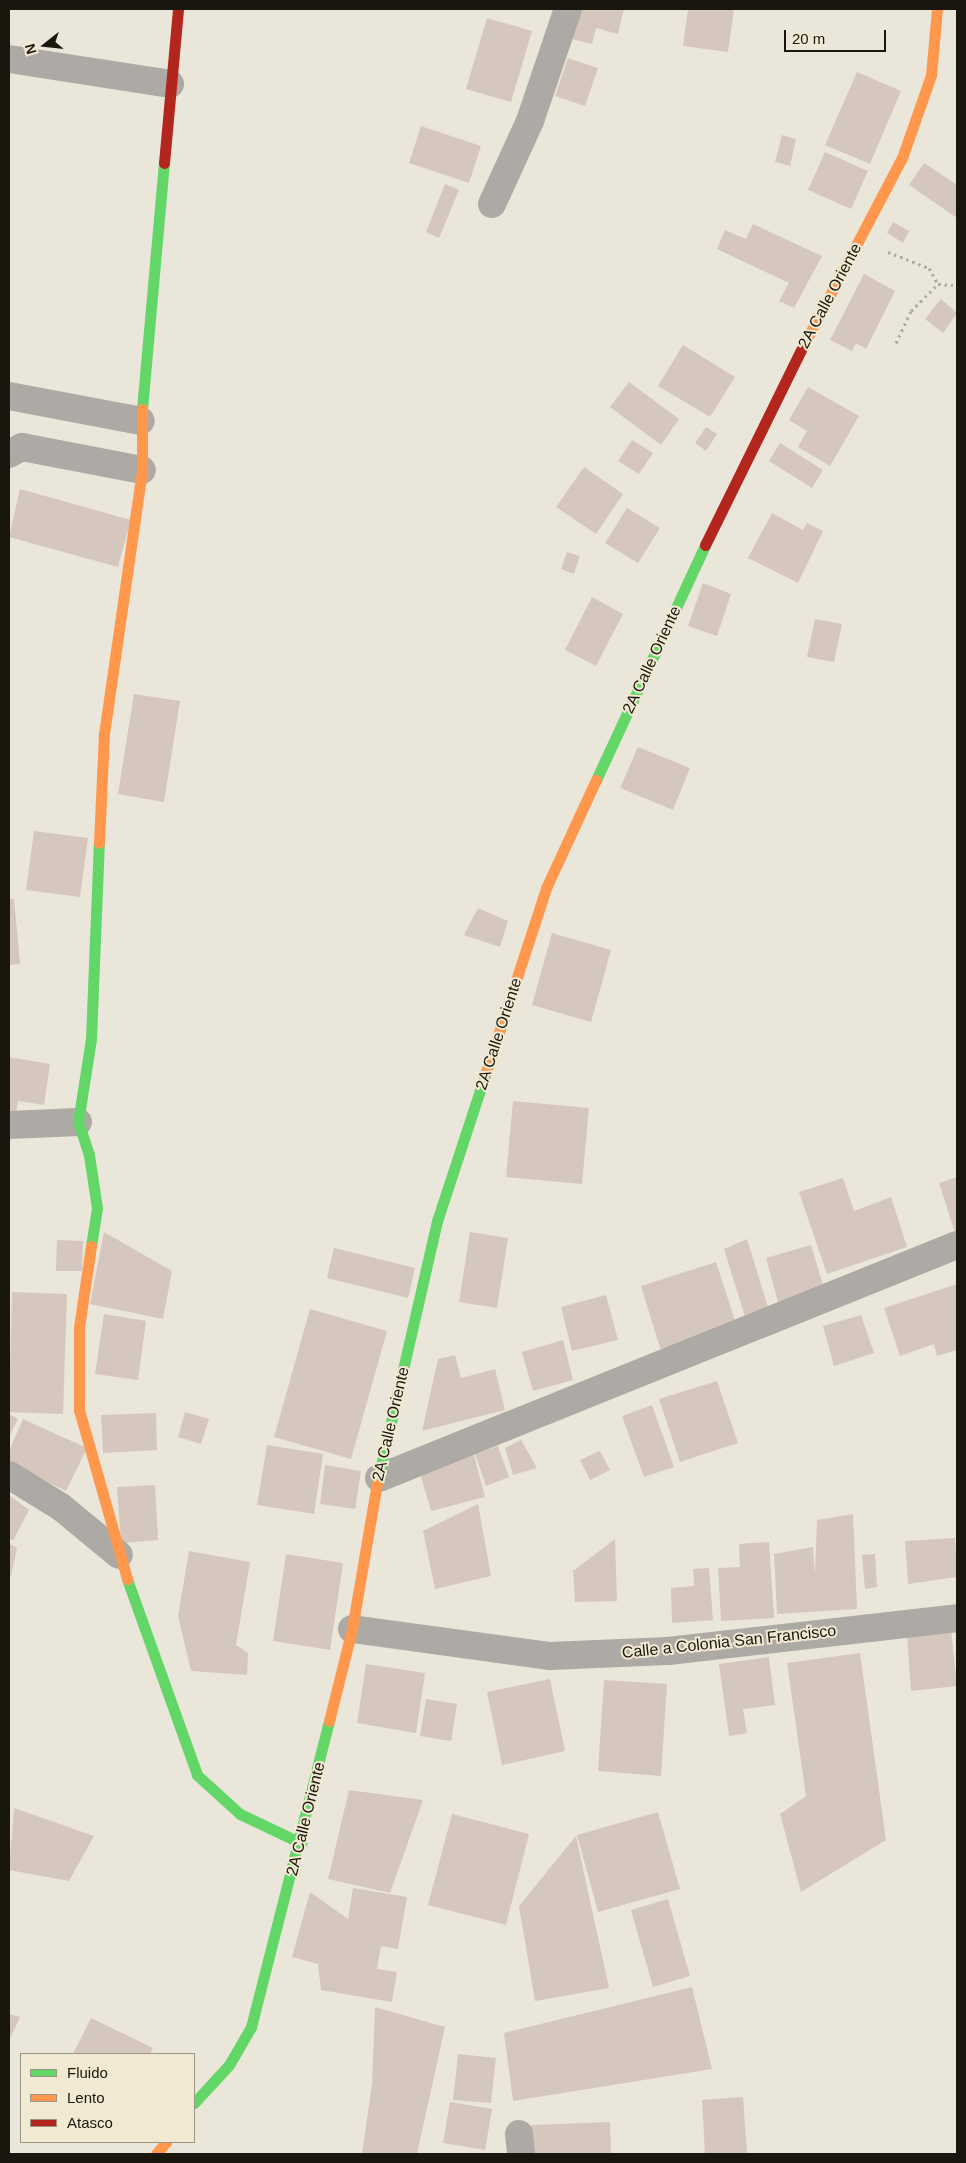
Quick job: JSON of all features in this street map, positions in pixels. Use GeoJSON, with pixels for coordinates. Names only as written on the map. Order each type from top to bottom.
{"type":"FeatureCollection","features":[{"type":"Feature","properties":{"kind":"street"},"geometry":{"type":"LineString","coordinates":[[178,9],[142,421],[142,470],[104,734],[91,1039],[78,1122],[89,1155],[97,1208],[79,1327],[79,1410],[119,1555],[197,1775],[240,1814],[301,1843]]}},
{"type":"Feature","properties":{"kind":"street"},"geometry":{"type":"LineString","coordinates":[[492,204],[530,121],[568,9]]}},
{"type":"Feature","properties":{"kind":"street","name":"2A Calle Oriente"},"geometry":{"type":"LineString","coordinates":[[195,2101],[229,2065],[251,2027],[301,1843],[352,1629],[379,1478],[438,1222],[546,888],[748,452],[902,158],[924,100],[936,48],[938,9]]}},
{"type":"Feature","properties":{"kind":"street"},"geometry":{"type":"LineString","coordinates":[[9,59],[170,84]]}},
{"type":"Feature","properties":{"kind":"street"},"geometry":{"type":"LineString","coordinates":[[9,396],[142,421]]}},
{"type":"Feature","properties":{"kind":"street"},"geometry":{"type":"LineString","coordinates":[[9,454],[22,447],[142,470]]}},
{"type":"Feature","properties":{"kind":"street"},"geometry":{"type":"LineString","coordinates":[[9,1125],[78,1122]]}},
{"type":"Feature","properties":{"kind":"street"},"geometry":{"type":"LineString","coordinates":[[379,1478],[957,1245]]}},
{"type":"Feature","properties":{"kind":"street"},"geometry":{"type":"LineString","coordinates":[[9,1475],[61,1507],[119,1555]]}},
{"type":"Feature","properties":{"kind":"street","name":"Calle a Colonia San Francisco"},"geometry":{"type":"LineString","coordinates":[[352,1629],[550,1656],[668,1651],[957,1618]]}},
{"type":"Feature","properties":{"kind":"path"},"geometry":{"type":"LineString","coordinates":[[860,240],[929,268],[938,284]]}},
{"type":"Feature","properties":{"kind":"path"},"geometry":{"type":"LineString","coordinates":[[896,343],[911,311],[938,284],[953,285]]}},
{"type":"Feature","properties":{"kind":"building"},"geometry":{"type":"Polygon","coordinates":[[[580,9],[624,9],[618,34],[596,28],[592,44],[572,39],[580,9]]]}},
{"type":"Feature","properties":{"kind":"building"},"geometry":{"type":"Polygon","coordinates":[[[688,9],[734,9],[728,52],[683,46],[688,9]]]}},
{"type":"Feature","properties":{"kind":"building"},"geometry":{"type":"Polygon","coordinates":[[[487,18],[532,31],[511,102],[466,89],[487,18]]]}},
{"type":"Feature","properties":{"kind":"building"},"geometry":{"type":"Polygon","coordinates":[[[568,58],[598,68],[585,106],[555,96],[568,58]]]}},
{"type":"Feature","properties":{"kind":"building"},"geometry":{"type":"Polygon","coordinates":[[[857,72],[901,91],[870,164],[825,145],[857,72]]]}},
{"type":"Feature","properties":{"kind":"building"},"geometry":{"type":"Polygon","coordinates":[[[421,126],[481,146],[469,183],[409,163],[421,126]]]}},
{"type":"Feature","properties":{"kind":"building"},"geometry":{"type":"Polygon","coordinates":[[[782,135],[796,139],[790,166],[775,162],[782,135]]]}},
{"type":"Feature","properties":{"kind":"building"},"geometry":{"type":"Polygon","coordinates":[[[825,152],[868,171],[851,209],[808,190],[825,152]]]}},
{"type":"Feature","properties":{"kind":"building"},"geometry":{"type":"Polygon","coordinates":[[[924,163],[957,185],[957,218],[909,185],[924,163]]]}},
{"type":"Feature","properties":{"kind":"building"},"geometry":{"type":"Polygon","coordinates":[[[445,184],[459,190],[439,238],[426,232],[445,184]]]}},
{"type":"Feature","properties":{"kind":"building"},"geometry":{"type":"Polygon","coordinates":[[[893,222],[909,231],[903,243],[887,233],[893,222]]]}},
{"type":"Feature","properties":{"kind":"building"},"geometry":{"type":"Polygon","coordinates":[[[753,224],[822,256],[794,308],[779,301],[789,283],[717,249],[725,230],[746,239],[753,224]]]}},
{"type":"Feature","properties":{"kind":"building"},"geometry":{"type":"Polygon","coordinates":[[[864,274],[895,291],[866,349],[856,343],[852,351],[830,340],[864,274]]]}},
{"type":"Feature","properties":{"kind":"building"},"geometry":{"type":"Polygon","coordinates":[[[941,299],[957,313],[943,333],[925,319],[941,299]]]}},
{"type":"Feature","properties":{"kind":"building"},"geometry":{"type":"Polygon","coordinates":[[[683,345],[735,377],[710,417],[658,386],[683,345]]]}},
{"type":"Feature","properties":{"kind":"building"},"geometry":{"type":"Polygon","coordinates":[[[629,382],[679,419],[661,445],[610,407],[629,382]]]}},
{"type":"Feature","properties":{"kind":"building"},"geometry":{"type":"Polygon","coordinates":[[[808,387],[859,416],[830,466],[798,447],[807,431],[789,420],[808,387]]]}},
{"type":"Feature","properties":{"kind":"building"},"geometry":{"type":"Polygon","coordinates":[[[706,427],[717,434],[706,451],[695,443],[706,427]]]}},
{"type":"Feature","properties":{"kind":"building"},"geometry":{"type":"Polygon","coordinates":[[[632,440],[653,453],[639,474],[618,461],[632,440]]]}},
{"type":"Feature","properties":{"kind":"building"},"geometry":{"type":"Polygon","coordinates":[[[780,443],[823,470],[812,488],[769,461],[780,443]]]}},
{"type":"Feature","properties":{"kind":"building"},"geometry":{"type":"Polygon","coordinates":[[[584,467],[623,494],[596,534],[556,507],[584,467]]]}},
{"type":"Feature","properties":{"kind":"building"},"geometry":{"type":"Polygon","coordinates":[[[20,489],[131,520],[118,567],[9,537],[20,489]]]}},
{"type":"Feature","properties":{"kind":"building"},"geometry":{"type":"Polygon","coordinates":[[[627,508],[660,528],[638,563],[605,543],[627,508]]]}},
{"type":"Feature","properties":{"kind":"building"},"geometry":{"type":"Polygon","coordinates":[[[772,513],[803,530],[807,523],[823,531],[798,583],[748,558],[772,513]]]}},
{"type":"Feature","properties":{"kind":"building"},"geometry":{"type":"Polygon","coordinates":[[[567,552],[580,556],[574,574],[561,569],[567,552]]]}},
{"type":"Feature","properties":{"kind":"building"},"geometry":{"type":"Polygon","coordinates":[[[703,583],[731,594],[717,636],[688,626],[703,583]]]}},
{"type":"Feature","properties":{"kind":"building"},"geometry":{"type":"Polygon","coordinates":[[[592,597],[623,614],[596,666],[565,650],[592,597]]]}},
{"type":"Feature","properties":{"kind":"building"},"geometry":{"type":"Polygon","coordinates":[[[815,619],[842,624],[834,662],[807,657],[815,619]]]}},
{"type":"Feature","properties":{"kind":"building"},"geometry":{"type":"Polygon","coordinates":[[[134,694],[180,701],[164,802],[118,794],[134,694]]]}},
{"type":"Feature","properties":{"kind":"building"},"geometry":{"type":"Polygon","coordinates":[[[638,747],[690,768],[673,810],[620,788],[638,747]]]}},
{"type":"Feature","properties":{"kind":"building"},"geometry":{"type":"Polygon","coordinates":[[[34,831],[88,838],[80,897],[26,890],[34,831]]]}},
{"type":"Feature","properties":{"kind":"building"},"geometry":{"type":"Polygon","coordinates":[[[9,899],[14,899],[20,964],[9,965],[9,899]]]}},
{"type":"Feature","properties":{"kind":"building"},"geometry":{"type":"Polygon","coordinates":[[[478,908],[508,921],[500,947],[464,935],[478,908]]]}},
{"type":"Feature","properties":{"kind":"building"},"geometry":{"type":"Polygon","coordinates":[[[552,933],[611,950],[591,1022],[532,1005],[552,933]]]}},
{"type":"Feature","properties":{"kind":"building"},"geometry":{"type":"Polygon","coordinates":[[[9,1057],[50,1064],[44,1105],[18,1101],[15,1121],[9,1120],[9,1057]]]}},
{"type":"Feature","properties":{"kind":"building"},"geometry":{"type":"Polygon","coordinates":[[[513,1101],[589,1108],[582,1184],[506,1177],[513,1101]]]}},
{"type":"Feature","properties":{"kind":"building"},"geometry":{"type":"Polygon","coordinates":[[[957,1177],[957,1239],[939,1183],[957,1177]]]}},
{"type":"Feature","properties":{"kind":"building"},"geometry":{"type":"Polygon","coordinates":[[[843,1178],[854,1211],[891,1197],[907,1247],[827,1274],[799,1192],[843,1178]]]}},
{"type":"Feature","properties":{"kind":"building"},"geometry":{"type":"Polygon","coordinates":[[[104,1232],[172,1271],[163,1319],[90,1304],[104,1232]]]}},
{"type":"Feature","properties":{"kind":"building"},"geometry":{"type":"Polygon","coordinates":[[[470,1232],[508,1238],[497,1308],[459,1302],[470,1232]]]}},
{"type":"Feature","properties":{"kind":"building"},"geometry":{"type":"Polygon","coordinates":[[[747,1239],[770,1314],[747,1323],[724,1249],[747,1239]]]}},
{"type":"Feature","properties":{"kind":"building"},"geometry":{"type":"Polygon","coordinates":[[[57,1240],[83,1241],[82,1271],[56,1271],[57,1240]]]}},
{"type":"Feature","properties":{"kind":"building"},"geometry":{"type":"Polygon","coordinates":[[[811,1245],[824,1288],[778,1302],[766,1258],[811,1245]]]}},
{"type":"Feature","properties":{"kind":"building"},"geometry":{"type":"Polygon","coordinates":[[[334,1248],[415,1268],[408,1298],[327,1278],[334,1248]]]}},
{"type":"Feature","properties":{"kind":"building"},"geometry":{"type":"Polygon","coordinates":[[[716,1262],[737,1327],[661,1351],[641,1286],[716,1262]]]}},
{"type":"Feature","properties":{"kind":"building"},"geometry":{"type":"Polygon","coordinates":[[[957,1284],[957,1350],[937,1356],[934,1344],[900,1356],[884,1308],[957,1284]]]}},
{"type":"Feature","properties":{"kind":"building"},"geometry":{"type":"Polygon","coordinates":[[[12,1292],[67,1294],[63,1414],[9,1412],[12,1292]]]}},
{"type":"Feature","properties":{"kind":"building"},"geometry":{"type":"Polygon","coordinates":[[[606,1295],[618,1340],[572,1351],[561,1307],[606,1295]]]}},
{"type":"Feature","properties":{"kind":"building"},"geometry":{"type":"Polygon","coordinates":[[[310,1309],[387,1331],[351,1459],[274,1437],[310,1309]]]}},
{"type":"Feature","properties":{"kind":"building"},"geometry":{"type":"Polygon","coordinates":[[[104,1314],[146,1321],[138,1380],[95,1374],[104,1314]]]}},
{"type":"Feature","properties":{"kind":"building"},"geometry":{"type":"Polygon","coordinates":[[[861,1315],[874,1353],[834,1366],[823,1326],[861,1315]]]}},
{"type":"Feature","properties":{"kind":"building"},"geometry":{"type":"Polygon","coordinates":[[[563,1340],[573,1380],[533,1391],[522,1352],[563,1340]]]}},
{"type":"Feature","properties":{"kind":"building"},"geometry":{"type":"Polygon","coordinates":[[[455,1355],[461,1378],[495,1369],[505,1410],[422,1431],[438,1359],[455,1355]]]}},
{"type":"Feature","properties":{"kind":"building"},"geometry":{"type":"Polygon","coordinates":[[[717,1381],[738,1443],[680,1462],[659,1399],[717,1381]]]}},
{"type":"Feature","properties":{"kind":"building"},"geometry":{"type":"Polygon","coordinates":[[[652,1405],[674,1467],[644,1477],[622,1416],[652,1405]]]}},
{"type":"Feature","properties":{"kind":"building"},"geometry":{"type":"Polygon","coordinates":[[[185,1412],[209,1419],[201,1444],[178,1437],[185,1412]]]}},
{"type":"Feature","properties":{"kind":"building"},"geometry":{"type":"Polygon","coordinates":[[[156,1413],[157,1450],[103,1453],[101,1415],[156,1413]]]}},
{"type":"Feature","properties":{"kind":"building"},"geometry":{"type":"Polygon","coordinates":[[[9,1414],[18,1419],[9,1437],[9,1414]]]}},
{"type":"Feature","properties":{"kind":"building"},"geometry":{"type":"Polygon","coordinates":[[[23,1419],[87,1448],[66,1491],[9,1463],[9,1451],[23,1419]]]}},
{"type":"Feature","properties":{"kind":"building"},"geometry":{"type":"Polygon","coordinates":[[[521,1440],[537,1468],[513,1475],[505,1448],[521,1440]]]}},
{"type":"Feature","properties":{"kind":"building"},"geometry":{"type":"Polygon","coordinates":[[[267,1445],[323,1454],[314,1514],[257,1505],[267,1445]]]}},
{"type":"Feature","properties":{"kind":"building"},"geometry":{"type":"Polygon","coordinates":[[[498,1446],[509,1477],[486,1486],[475,1454],[498,1446]]]}},
{"type":"Feature","properties":{"kind":"building"},"geometry":{"type":"Polygon","coordinates":[[[600,1451],[610,1470],[590,1480],[580,1460],[600,1451]]]}},
{"type":"Feature","properties":{"kind":"building"},"geometry":{"type":"Polygon","coordinates":[[[474,1455],[485,1497],[431,1511],[419,1470],[474,1455]]]}},
{"type":"Feature","properties":{"kind":"building"},"geometry":{"type":"Polygon","coordinates":[[[325,1465],[361,1471],[355,1509],[320,1504],[325,1465]]]}},
{"type":"Feature","properties":{"kind":"building"},"geometry":{"type":"Polygon","coordinates":[[[155,1485],[158,1540],[121,1543],[117,1487],[155,1485]]]}},
{"type":"Feature","properties":{"kind":"building"},"geometry":{"type":"Polygon","coordinates":[[[9,1495],[29,1510],[13,1541],[9,1538],[9,1495]]]}},
{"type":"Feature","properties":{"kind":"building"},"geometry":{"type":"Polygon","coordinates":[[[478,1504],[491,1576],[435,1589],[423,1531],[478,1504]]]}},
{"type":"Feature","properties":{"kind":"building"},"geometry":{"type":"Polygon","coordinates":[[[853,1514],[857,1609],[777,1614],[774,1554],[813,1547],[815,1574],[817,1520],[853,1514]]]}},
{"type":"Feature","properties":{"kind":"building"},"geometry":{"type":"Polygon","coordinates":[[[955,1538],[957,1577],[908,1584],[905,1541],[955,1538]]]}},
{"type":"Feature","properties":{"kind":"building"},"geometry":{"type":"Polygon","coordinates":[[[615,1539],[617,1601],[575,1602],[573,1571],[615,1539]]]}},
{"type":"Feature","properties":{"kind":"building"},"geometry":{"type":"Polygon","coordinates":[[[769,1542],[774,1618],[721,1621],[718,1568],[740,1567],[739,1544],[769,1542]]]}},
{"type":"Feature","properties":{"kind":"building"},"geometry":{"type":"Polygon","coordinates":[[[9,1543],[17,1548],[11,1576],[9,1575],[9,1543]]]}},
{"type":"Feature","properties":{"kind":"building"},"geometry":{"type":"Polygon","coordinates":[[[189,1551],[250,1562],[236,1645],[248,1653],[247,1675],[191,1671],[178,1616],[189,1551]]]}},
{"type":"Feature","properties":{"kind":"building"},"geometry":{"type":"Polygon","coordinates":[[[286,1554],[343,1563],[330,1650],[273,1641],[286,1554]]]}},
{"type":"Feature","properties":{"kind":"building"},"geometry":{"type":"Polygon","coordinates":[[[875,1554],[877,1587],[865,1589],[862,1555],[875,1554]]]}},
{"type":"Feature","properties":{"kind":"building"},"geometry":{"type":"Polygon","coordinates":[[[709,1568],[713,1620],[672,1623],[671,1588],[694,1586],[693,1569],[709,1568]]]}},
{"type":"Feature","properties":{"kind":"building"},"geometry":{"type":"Polygon","coordinates":[[[951,1629],[957,1686],[911,1691],[907,1635],[951,1629]]]}},
{"type":"Feature","properties":{"kind":"building"},"geometry":{"type":"Polygon","coordinates":[[[860,1653],[886,1840],[801,1892],[780,1814],[806,1796],[787,1663],[860,1653]]]}},
{"type":"Feature","properties":{"kind":"building"},"geometry":{"type":"Polygon","coordinates":[[[769,1657],[775,1705],[743,1709],[747,1733],[729,1736],[719,1664],[769,1657]]]}},
{"type":"Feature","properties":{"kind":"building"},"geometry":{"type":"Polygon","coordinates":[[[366,1664],[425,1673],[416,1733],[357,1723],[366,1664]]]}},
{"type":"Feature","properties":{"kind":"building"},"geometry":{"type":"Polygon","coordinates":[[[550,1679],[565,1751],[502,1765],[487,1692],[550,1679]]]}},
{"type":"Feature","properties":{"kind":"building"},"geometry":{"type":"Polygon","coordinates":[[[604,1680],[667,1684],[661,1776],[598,1771],[604,1680]]]}},
{"type":"Feature","properties":{"kind":"building"},"geometry":{"type":"Polygon","coordinates":[[[426,1699],[457,1704],[451,1741],[420,1736],[426,1699]]]}},
{"type":"Feature","properties":{"kind":"building"},"geometry":{"type":"Polygon","coordinates":[[[349,1790],[423,1800],[390,1893],[328,1879],[349,1790]]]}},
{"type":"Feature","properties":{"kind":"building"},"geometry":{"type":"Polygon","coordinates":[[[14,1808],[94,1836],[69,1881],[9,1870],[14,1808]]]}},
{"type":"Feature","properties":{"kind":"building"},"geometry":{"type":"Polygon","coordinates":[[[658,1812],[680,1889],[598,1912],[577,1835],[658,1812]]]}},
{"type":"Feature","properties":{"kind":"building"},"geometry":{"type":"Polygon","coordinates":[[[452,1814],[529,1834],[506,1925],[428,1905],[452,1814]]]}},
{"type":"Feature","properties":{"kind":"building"},"geometry":{"type":"Polygon","coordinates":[[[576,1836],[609,1988],[535,2001],[519,1906],[576,1836]]]}},
{"type":"Feature","properties":{"kind":"building"},"geometry":{"type":"Polygon","coordinates":[[[353,1888],[407,1897],[398,1949],[381,1946],[377,1969],[397,1972],[392,2002],[321,1990],[318,1964],[292,1957],[310,1892],[348,1919],[353,1888]]]}},
{"type":"Feature","properties":{"kind":"building"},"geometry":{"type":"Polygon","coordinates":[[[668,1899],[690,1976],[653,1987],[631,1910],[668,1899]]]}},
{"type":"Feature","properties":{"kind":"building"},"geometry":{"type":"Polygon","coordinates":[[[692,1987],[712,2069],[513,2101],[504,2033],[692,1987]]]}},
{"type":"Feature","properties":{"kind":"building"},"geometry":{"type":"Polygon","coordinates":[[[375,2007],[445,2027],[417,2154],[362,2154],[372,2084],[375,2007]]]}},
{"type":"Feature","properties":{"kind":"building"},"geometry":{"type":"Polygon","coordinates":[[[9,2014],[20,2017],[9,2041],[9,2014]]]}},
{"type":"Feature","properties":{"kind":"building"},"geometry":{"type":"Polygon","coordinates":[[[91,2018],[153,2048],[150,2053],[74,2053],[91,2018]]]}},
{"type":"Feature","properties":{"kind":"building"},"geometry":{"type":"Polygon","coordinates":[[[458,2054],[496,2058],[491,2103],[453,2100],[458,2054]]]}},
{"type":"Feature","properties":{"kind":"building"},"geometry":{"type":"Polygon","coordinates":[[[743,2097],[747,2154],[705,2154],[702,2100],[743,2097]]]}},
{"type":"Feature","properties":{"kind":"building"},"geometry":{"type":"Polygon","coordinates":[[[450,2102],[492,2109],[485,2150],[443,2143],[450,2102]]]}},
{"type":"Feature","properties":{"kind":"building"},"geometry":{"type":"Polygon","coordinates":[[[610,2122],[611,2154],[532,2154],[531,2125],[610,2122]]]}},
{"type":"Feature","properties":{"kind":"traffic: fast"},"geometry":{"type":"LineString","coordinates":[[142,409],[164,163]]}},
{"type":"Feature","properties":{"kind":"traffic: fast"},"geometry":{"type":"LineString","coordinates":[[596,780],[705,545]]}},
{"type":"Feature","properties":{"kind":"traffic: fast"},"geometry":{"type":"LineString","coordinates":[[91,1246],[97,1208],[89,1155],[78,1122],[91,1039],[99,843]]}},
{"type":"Feature","properties":{"kind":"traffic: fast"},"geometry":{"type":"LineString","coordinates":[[377,1483],[437,1221],[486,1072]]}},
{"type":"Feature","properties":{"kind":"traffic: fast"},"geometry":{"type":"LineString","coordinates":[[127,1579],[197,1775],[240,1814],[301,1843]]}},
{"type":"Feature","properties":{"kind":"traffic: fast"},"geometry":{"type":"LineString","coordinates":[[195,2102],[229,2065],[251,2027],[329,1721]]}},
{"type":"Feature","properties":{"kind":"traffic: slow"},"geometry":{"type":"LineString","coordinates":[[801,350],[902,158],[931,75],[937,9]]}},
{"type":"Feature","properties":{"kind":"traffic: slow"},"geometry":{"type":"LineString","coordinates":[[99,843],[104,734],[142,470],[142,409]]}},
{"type":"Feature","properties":{"kind":"traffic: slow"},"geometry":{"type":"LineString","coordinates":[[486,1072],[546,888],[596,780]]}},
{"type":"Feature","properties":{"kind":"traffic: slow"},"geometry":{"type":"LineString","coordinates":[[91,1246],[79,1327],[79,1410],[127,1579]]}},
{"type":"Feature","properties":{"kind":"traffic: slow"},"geometry":{"type":"LineString","coordinates":[[329,1721],[352,1629],[377,1483]]}},
{"type":"Feature","properties":{"kind":"traffic: slow"},"geometry":{"type":"LineString","coordinates":[[156,2154],[165,2143]]}},
{"type":"Feature","properties":{"kind":"traffic: jam"},"geometry":{"type":"LineString","coordinates":[[164,163],[178,9]]}},
{"type":"Feature","properties":{"kind":"traffic: jam"},"geometry":{"type":"LineString","coordinates":[[705,545],[801,350]]}}]}
